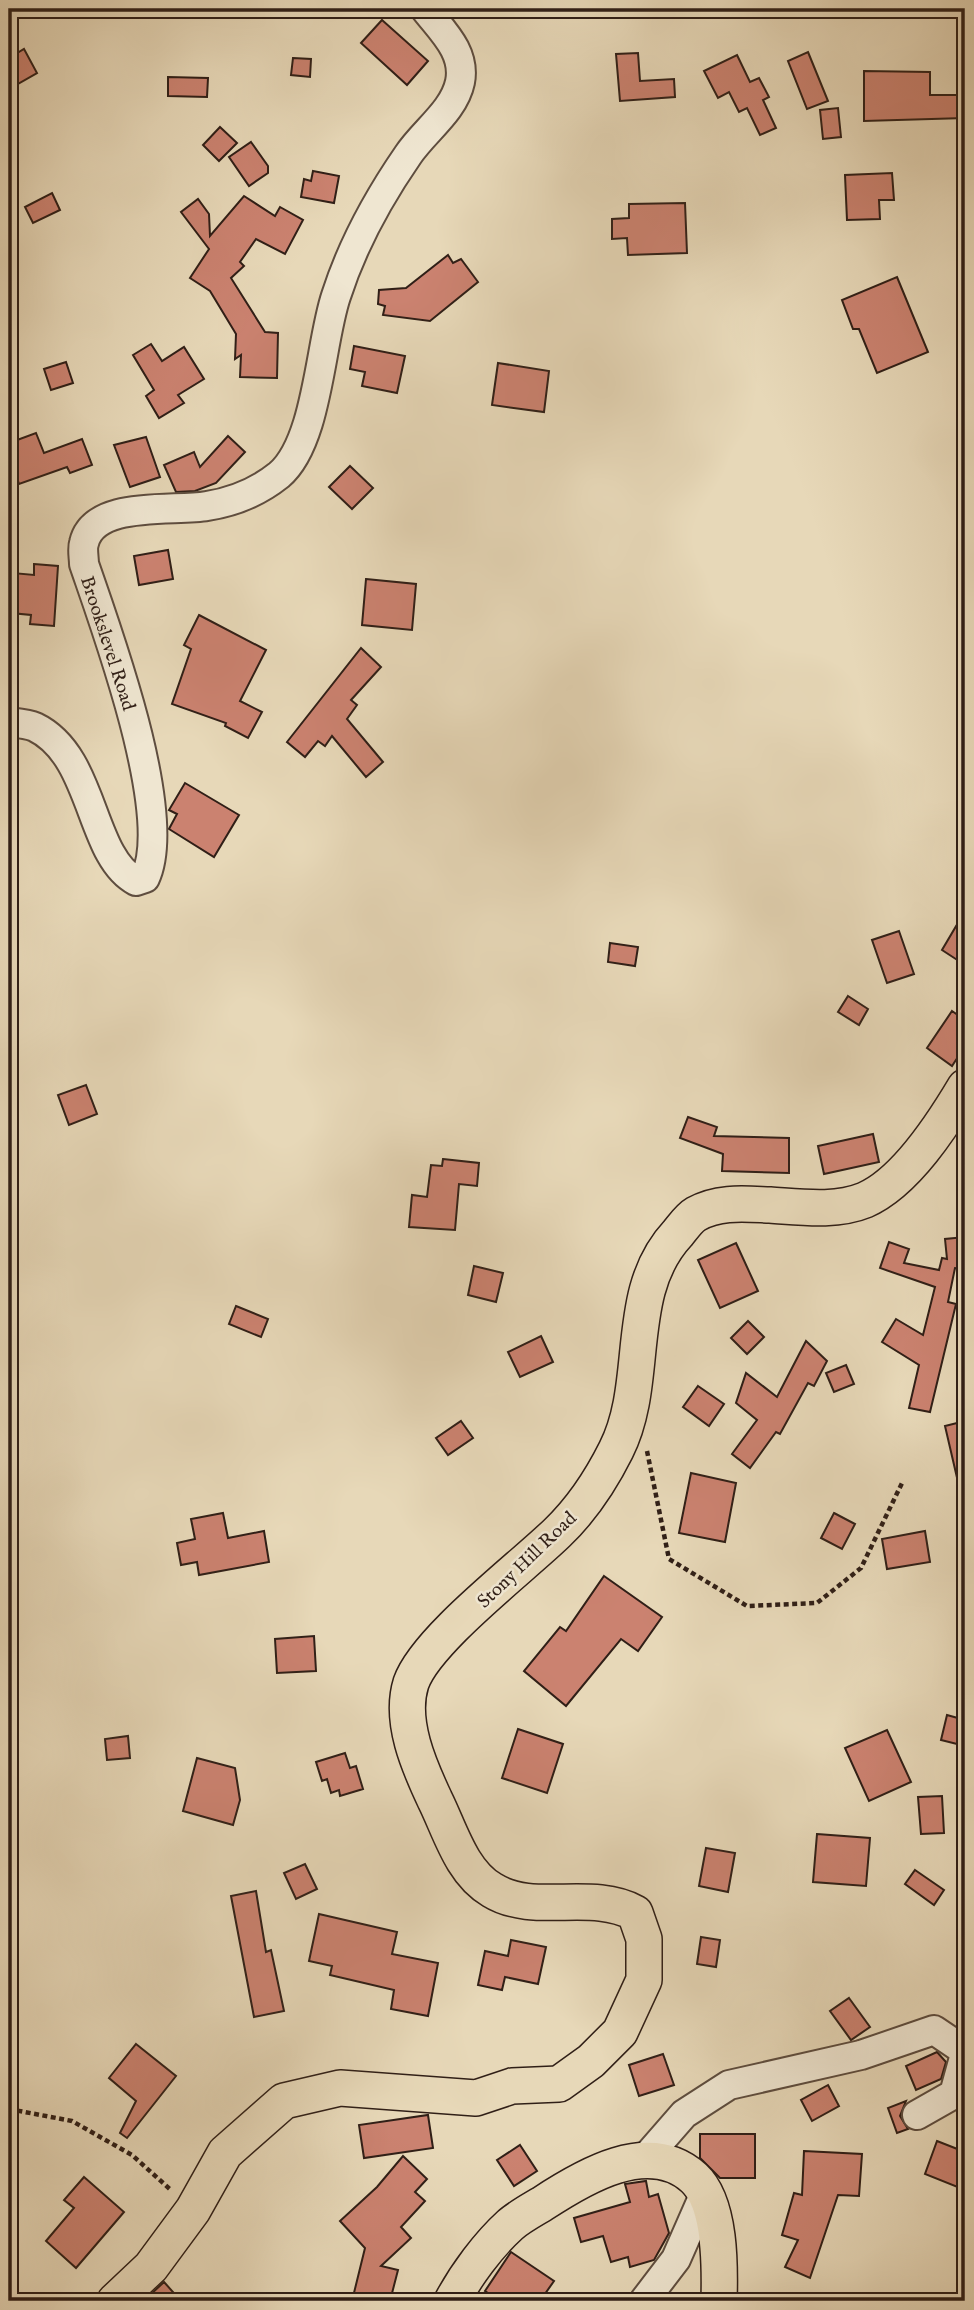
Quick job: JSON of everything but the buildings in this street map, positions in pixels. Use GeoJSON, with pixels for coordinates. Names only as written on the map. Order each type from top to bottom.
{"type":"FeatureCollection","features":[{"type":"Feature","properties":{"kind":"main road","name":"Stony Hill Road"},"geometry":{"type":"LineString","coordinates":[[115,2301],[151,2267],[193,2210],[225,2153],[284,2101],[340,2088],[476,2098],[512,2087],[559,2084],[591,2061],[620,2032],[644,1980],[644,1939],[635,1913],[616,1903],[527,1901],[493,1891],[468,1868],[417,1761],[409,1715],[411,1684],[428,1653],[560,1531],[592,1492],[618,1448],[635,1394],[641,1311],[650,1280],[667,1245],[695,1215],[730,1203],[823,1209],[864,1200],[898,1179],[965,1087]]}},
{"type":"Feature","properties":{"kind":"main road"},"geometry":{"type":"LineString","coordinates":[[452,2301],[461,2284],[511,2224],[573,2183],[612,2167],[643,2161],[677,2166],[695,2179],[705,2193],[720,2252],[719,2301]]}},
{"type":"Feature","properties":{"kind":"street","name":"Brookslevel Road"},"geometry":{"type":"LineString","coordinates":[[9,722],[36,727],[67,755],[88,795],[112,856],[124,875],[136,881],[145,878],[152,864],[147,785],[126,686],[84,564],[83,543],[91,527],[107,516],[208,506],[243,497],[281,474],[304,438],[335,297],[359,239],[409,153],[445,113],[460,82],[459,53],[425,9]]}},
{"type":"Feature","properties":{"kind":"street"},"geometry":{"type":"LineString","coordinates":[[643,2161],[684,2114],[729,2084],[861,2055],[934,2030],[965,2053],[954,2094],[917,2115]]}},
{"type":"Feature","properties":{"kind":"street"},"geometry":{"type":"LineString","coordinates":[[644,2301],[676,2259],[705,2193]]}},
{"type":"Feature","properties":{"kind":"path"},"geometry":{"type":"LineString","coordinates":[[646,1445],[669,1559],[747,1606],[817,1603],[826,1596],[861,1568],[902,1483]]}},
{"type":"Feature","properties":{"kind":"path"},"geometry":{"type":"LineString","coordinates":[[9,2109],[72,2121],[132,2155],[193,2210]]}}]}
